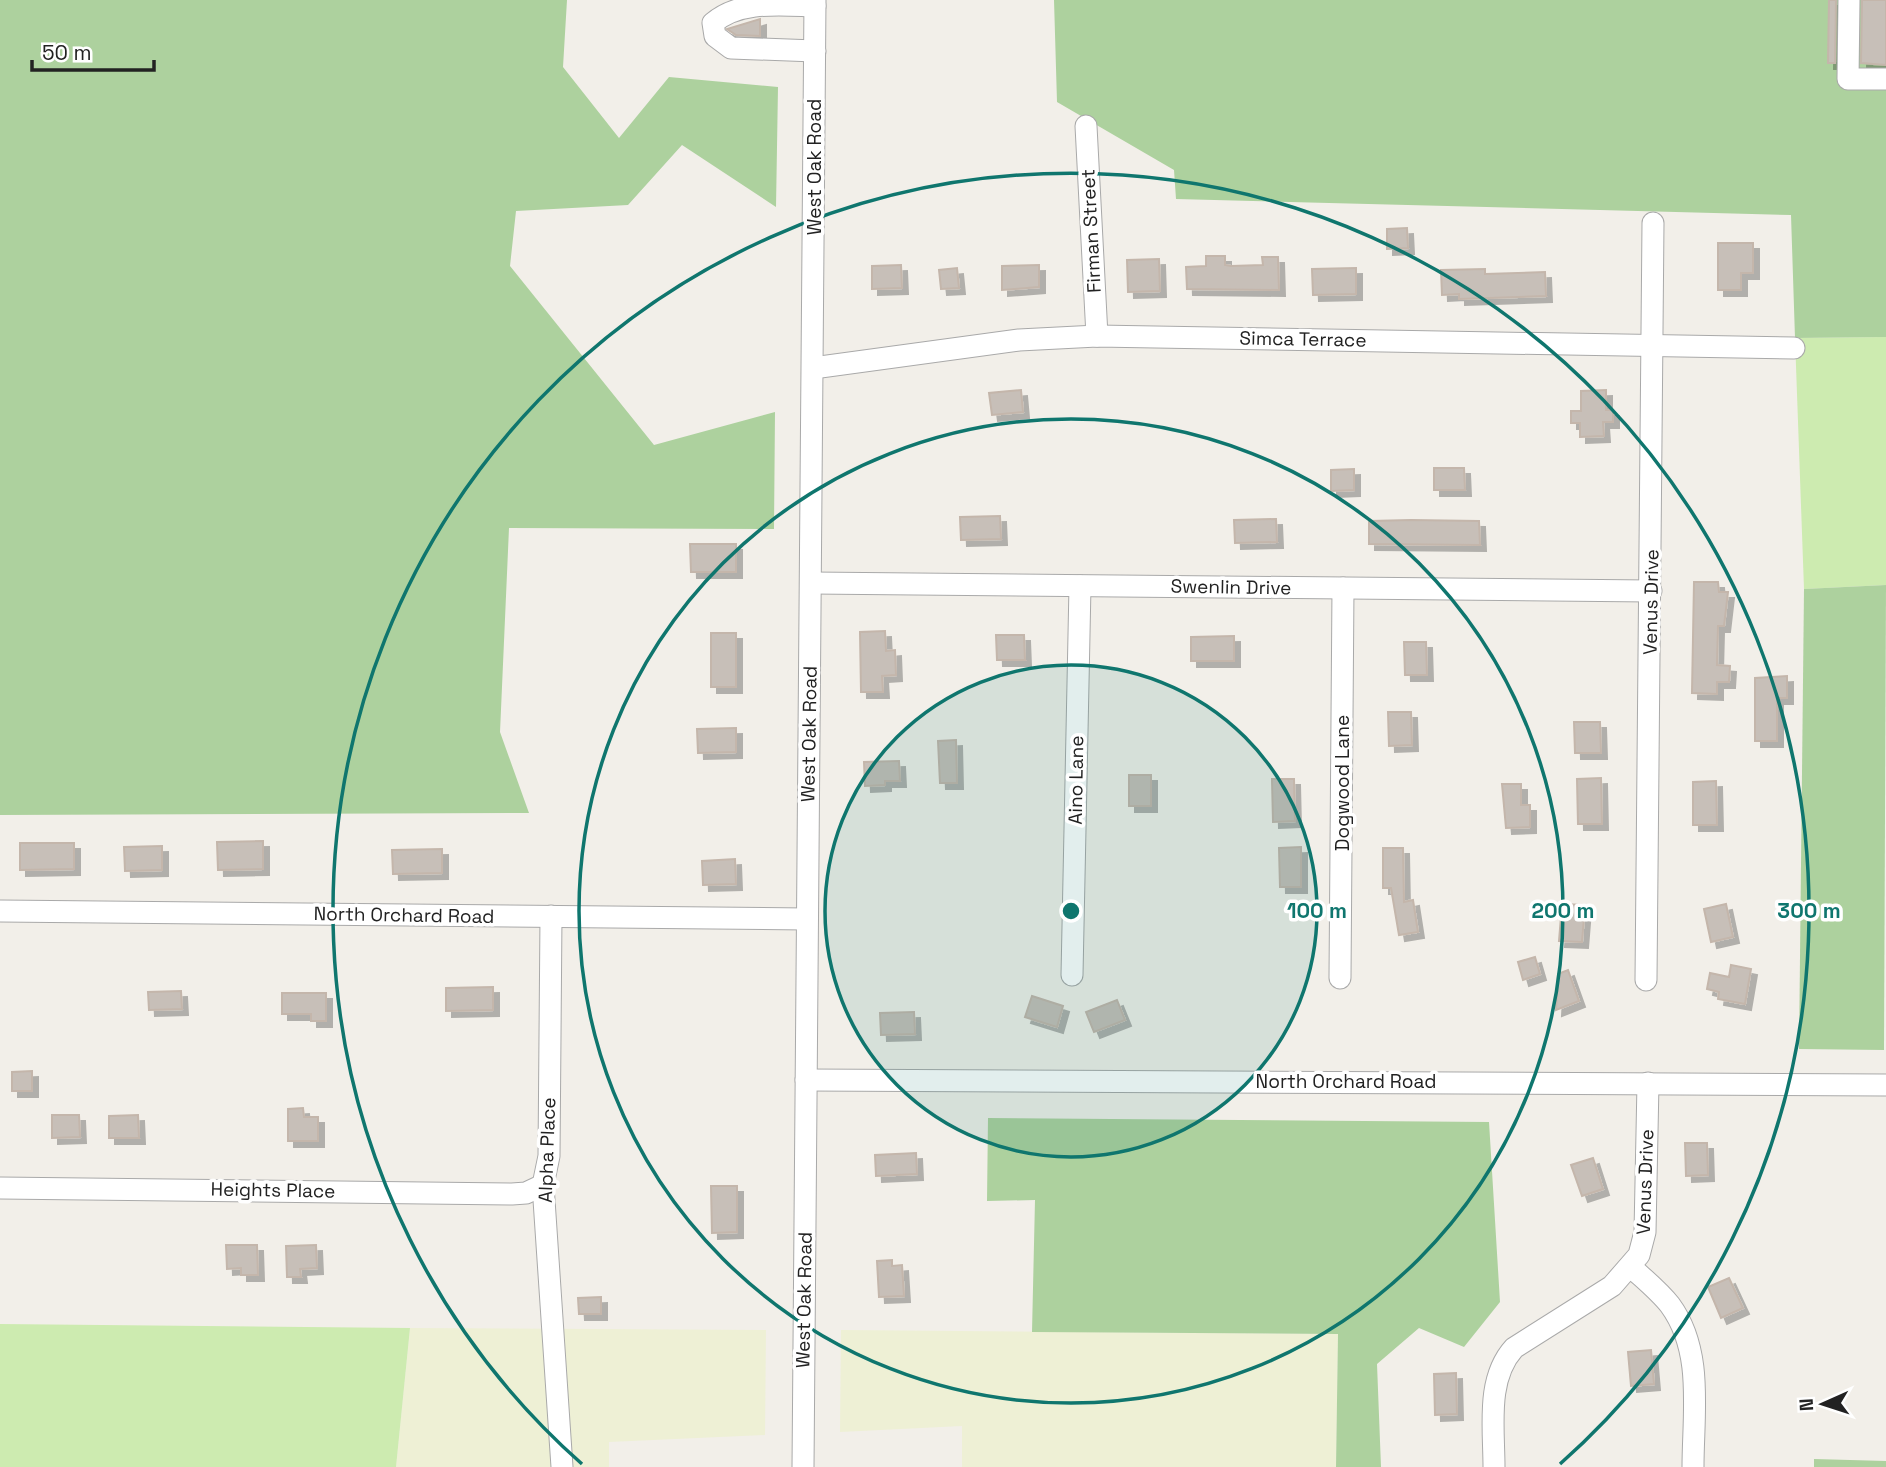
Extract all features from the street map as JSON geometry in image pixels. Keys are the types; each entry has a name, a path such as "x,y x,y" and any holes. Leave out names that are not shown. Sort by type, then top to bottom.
{"street":[{"path":"1849,0 1848,79 1886,79"},
{"path":"815,3 738,5 723,13 713,23 715,36 731,47 815,51"},
{"name":"West Oak Road","path":"803,1467 815,3"},
{"name":"Firman Street","path":"1086,126 1097,336"},
{"name":"Venus Drive","path":"1646,980 1653,223"},
{"name":"Simca Terrace","path":"813,368 1019,340 1097,336 1794,348"},
{"name":"Swenlin Drive","path":"812,583 1651,591"},
{"name":"Aino Lane","path":"1072,975 1080,586"},
{"name":"Dogwood Lane","path":"1340,978 1343,588"},
{"name":"North Orchard Road","path":"0,911 807,919"},
{"name":"Alpha Place","path":"551,916 549,1156 543,1185 562,1467"},
{"name":"North Orchard Road","path":"806,1080 1886,1085"},
{"name":"Venus Drive","path":"1631,1267 1640,1255 1645,1232 1648,1083"},
{"name":"Heights Place","path":"0,1188 512,1194 526,1193 543,1185"},
{"path":"1494,1467 1494,1392 1502,1361 1514,1348 1612,1286 1631,1267 1668,1303 1689,1344 1693,1367 1693,1467"}],"green space":[{"path":"0,0 567,0 563,67 619,138 669,77 778,87 776,207 682,145 628,205 516,211 510,266 654,445 775,412 774,529 509,528 500,732 529,813 0,815"},
{"path":"1054,0 1886,0 1886,337 1795,338 1791,215 1176,199 1174,170 1057,102"},
{"path":"1886,337 1886,585 1804,589 1795,338"},
{"path":"1886,585 1884,1050 1799,1049 1804,589"},
{"path":"988,1118 1489,1122 1500,1302 1464,1347 1419,1328 1377,1364 1381,1467 1336,1467 1338,1334 1032,1332 1035,1200 987,1201"},
{"path":"0,1324 410,1328 396,1467 0,1467"},
{"path":"410,1328 766,1330 765,1435 609,1442 609,1467 396,1467"},
{"path":"841,1330 1338,1334 1336,1467 962,1467 962,1426 840,1432"},
{"path":"1814,1459 1886,1461 1886,1467 1814,1467"}],"building":[{"path":"1829,0 1836,0 1835,63 1828,63"},
{"path":"1862,0 1886,0 1886,65 1861,63"},
{"path":"760,19 760,36 736,35 727,29"},
{"path":"1407,228 1408,248 1387,249 1387,229"},
{"path":"1718,243 1753,243 1753,273 1741,273 1741,290 1718,290"},
{"path":"1206,256 1225,256 1225,265 1231,266 1263,265 1262,257 1278,257 1279,290 1187,289 1186,267 1206,266"},
{"path":"1159,259 1160,291 1128,292 1127,260"},
{"path":"901,265 902,288 872,289 872,266"},
{"path":"1039,265 1039,287 1002,290 1002,266"},
{"path":"957,268 959,288 941,289 939,270"},
{"path":"1356,268 1356,294 1313,295 1312,269"},
{"path":"1485,269 1485,274 1545,272 1546,296 1459,299 1459,294 1442,295 1441,270"},
{"path":"1021,390 1023,412 992,415 989,393"},
{"path":"1606,390 1606,410 1613,410 1613,422 1603,422 1604,436 1580,437 1580,423 1571,423 1571,411 1581,411 1581,391"},
{"path":"1434,468 1464,468 1465,490 1434,490"},
{"path":"1354,469 1354,490 1331,491 1331,470"},
{"path":"1000,516 1001,539 961,540 960,517"},
{"path":"1276,519 1277,542 1235,543 1234,520"},
{"path":"1369,521 1479,521 1480,545 1369,544"},
{"path":"690,544 736,544 736,572 691,572"},
{"path":"1694,582 1718,582 1719,592 1728,592 1724,626 1718,626 1717,665 1730,666 1729,682 1717,682 1717,694 1692,693"},
{"path":"885,631 886,651 895,650 896,675 882,676 883,692 861,692 860,632"},
{"path":"711,633 736,633 736,687 711,687"},
{"path":"996,635 1024,635 1025,660 997,660"},
{"path":"1234,636 1234,661 1191,661 1191,637"},
{"path":"1404,642 1426,642 1427,675 1405,675"},
{"path":"1787,676 1787,698 1777,698 1777,741 1755,741 1755,678"},
{"path":"1388,712 1411,712 1412,745 1389,746"},
{"path":"1574,722 1600,722 1601,753 1575,753"},
{"path":"736,728 736,752 698,753 697,729"},
{"path":"956,740 957,783 940,783 938,741"},
{"path":"899,761 900,781 885,781 885,785 865,786 864,762"},
{"path":"1129,775 1151,775 1151,806 1129,806"},
{"path":"1601,778 1602,824 1578,824 1577,779"},
{"path":"1272,779 1294,779 1295,821 1273,822"},
{"path":"1716,781 1717,825 1693,825 1693,782"},
{"path":"1502,784 1521,784 1521,805 1530,805 1530,827 1506,828"},
{"path":"263,841 263,869 218,870 217,842"},
{"path":"20,843 74,843 74,869 20,870"},
{"path":"162,846 162,870 125,871 124,847"},
{"path":"1301,847 1301,887 1280,887 1279,848"},
{"path":"1383,848 1403,848 1404,902 1413,900 1418,932 1399,935 1391,888 1383,888"},
{"path":"442,849 442,873 393,874 392,850"},
{"path":"735,859 736,884 703,885 702,861"},
{"path":"1562,904 1585,905 1582,942 1559,941"},
{"path":"1726,904 1733,937 1711,942 1704,909"},
{"path":"1535,957 1540,974 1523,980 1518,962"},
{"path":"1731,965 1751,969 1745,1004 1718,999 1719,992 1707,989 1710,973 1729,977"},
{"path":"1568,970 1579,1001 1556,1010 1558,974"},
{"path":"493,987 493,1010 446,1011 446,988"},
{"path":"181,991 182,1009 149,1010 148,992"},
{"path":"282,993 326,993 326,1021 311,1021 311,1014 282,1014"},
{"path":"1032,996 1063,1006 1057,1027 1025,1017"},
{"path":"1117,1000 1125,1020 1094,1032 1086,1012"},
{"path":"914,1012 915,1034 881,1035 880,1013"},
{"path":"32,1071 32,1091 12,1091 12,1072"},
{"path":"303,1108 304,1117 318,1117 318,1141 288,1141 288,1109"},
{"path":"52,1115 79,1115 80,1137 52,1138"},
{"path":"138,1115 139,1138 109,1138 109,1116"},
{"path":"1685,1143 1707,1143 1708,1175 1686,1176"},
{"path":"916,1153 917,1174 876,1176 875,1155"},
{"path":"1593,1158 1603,1189 1582,1196 1571,1165"},
{"path":"711,1186 737,1186 737,1232 712,1233"},
{"path":"226,1245 257,1245 258,1275 241,1275 241,1268 227,1269"},
{"path":"316,1245 317,1268 300,1269 301,1277 287,1277 286,1246"},
{"path":"892,1260 892,1266 902,1265 904,1296 879,1297 877,1261"},
{"path":"1729,1278 1743,1308 1721,1318 1708,1287"},
{"path":"601,1297 601,1314 579,1314 578,1298"},
{"path":"1651,1350 1654,1384 1631,1386 1628,1352"},
{"path":"1456,1373 1457,1414 1435,1415 1434,1374"}]}
